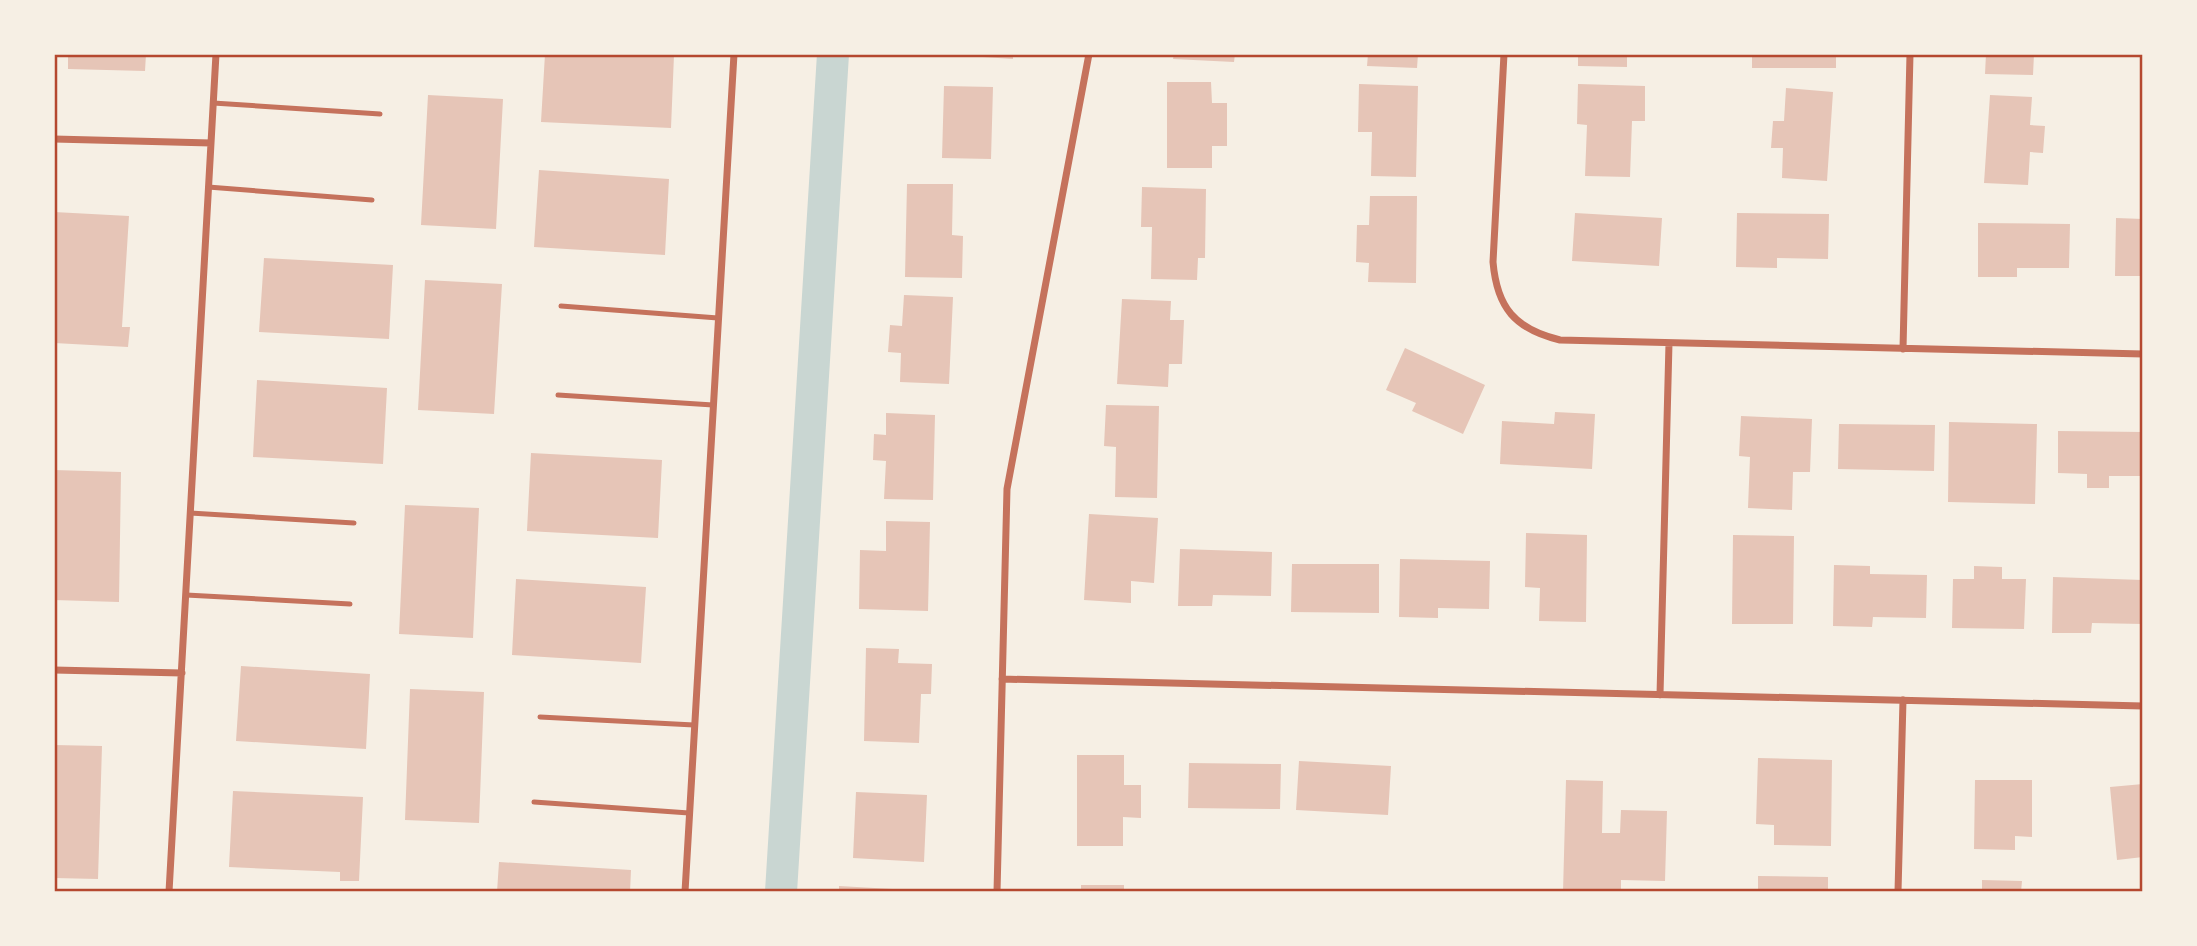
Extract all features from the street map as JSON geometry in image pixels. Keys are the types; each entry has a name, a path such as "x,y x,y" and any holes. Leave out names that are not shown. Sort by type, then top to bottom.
{"street":[{"path":"169,892 216,54"},
{"path":"685,892 734,54"},
{"path":"997,892 1007,489 1089,54"},
{"path":"1504,54 1493,261 1495,284 1503,305 1518,322 1538,334 1560,340 2143,354"},
{"path":"1903,349 1910,54"},
{"path":"54,139 211,143"},
{"path":"1660,695 1669,343"},
{"path":"54,670 181,673"},
{"path":"1002,679 2143,706"},
{"path":"1898,892 1903,700"}],"lane":[{"path":"213,103 380,114"},
{"path":"208,187 372,200"},
{"path":"561,306 718,318"},
{"path":"558,395 713,405"},
{"path":"190,513 354,523"},
{"path":"186,595 350,604"},
{"path":"540,717 694,725"},
{"path":"534,802 689,813"}],"building":[{"path":"68,54 146,54 145,71 68,69"},
{"path":"545,54 674,55 671,128 541,122"},
{"path":"1013,54 1013,59 968,56"},
{"path":"1174,54 1235,54 1234,62 1173,59"},
{"path":"1368,54 1418,54 1417,68 1367,66"},
{"path":"1578,54 1627,54 1627,67 1578,66"},
{"path":"1752,54 1836,54 1836,68 1752,68"},
{"path":"1986,54 2034,54 2033,75 1985,74"},
{"path":"1167,82 1211,82 1212,103 1227,103 1227,146 1212,146 1212,168 1167,168"},
{"path":"1359,84 1418,86 1416,177 1371,176 1372,132 1358,132"},
{"path":"1578,84 1645,86 1645,121 1632,121 1630,177 1585,176 1587,125 1577,124"},
{"path":"944,86 993,87 991,159 942,158"},
{"path":"1786,88 1833,92 1827,181 1782,178 1783,148 1771,148 1773,121 1784,121"},
{"path":"428,95 503,99 496,229 421,225"},
{"path":"1990,95 2032,97 2030,125 2045,126 2043,153 2030,152 2028,185 1984,183"},
{"path":"539,170 669,179 665,255 534,247"},
{"path":"907,184 953,184 952,235 963,236 962,278 905,277"},
{"path":"1142,187 1206,189 1205,258 1198,258 1197,280 1151,279 1152,227 1141,227"},
{"path":"1370,196 1417,196 1416,283 1368,282 1369,263 1356,262 1357,225 1369,225"},
{"path":"54,212 129,216 122,327 130,327 128,347 54,343"},
{"path":"1575,213 1662,218 1659,266 1572,261"},
{"path":"1737,213 1829,214 1828,259 1777,258 1777,268 1736,267"},
{"path":"2116,218 2143,219 2143,276 2115,276"},
{"path":"1978,223 2070,224 2069,268 2017,268 2017,277 1978,277"},
{"path":"264,258 393,265 389,339 259,332"},
{"path":"425,280 502,284 494,414 418,410"},
{"path":"904,295 953,297 949,384 900,382 901,353 888,352 890,325 902,326"},
{"path":"1122,299 1171,301 1170,320 1184,320 1182,364 1169,364 1168,387 1117,384"},
{"path":"1405,348 1485,385 1463,434 1412,411 1416,403 1386,390"},
{"path":"257,380 387,388 383,464 253,457"},
{"path":"1106,405 1159,406 1157,498 1115,497 1116,447 1104,446"},
{"path":"1555,412 1595,414 1592,469 1500,464 1502,421 1554,424"},
{"path":"886,413 935,415 933,500 884,499 886,461 873,460 874,434 886,435"},
{"path":"1741,416 1812,419 1810,472 1793,472 1792,510 1748,508 1750,457 1739,456"},
{"path":"1949,422 2037,424 2035,504 1948,502"},
{"path":"1839,424 1935,425 1934,471 1838,469"},
{"path":"2058,431 2143,432 2143,476 2109,476 2109,488 2087,488 2087,474 2058,473"},
{"path":"531,453 662,460 658,538 527,531"},
{"path":"54,470 121,472 119,602 54,600"},
{"path":"405,505 479,508 473,638 399,634"},
{"path":"1089,514 1158,518 1154,583 1131,581 1131,603 1084,600"},
{"path":"886,521 930,522 928,611 859,609 860,550 886,551"},
{"path":"1526,533 1587,535 1586,622 1539,621 1540,588 1525,587"},
{"path":"1733,535 1794,536 1793,624 1732,624"},
{"path":"1180,549 1272,552 1271,596 1213,595 1212,606 1178,606"},
{"path":"1400,559 1490,561 1489,609 1438,608 1438,618 1399,617"},
{"path":"1292,564 1379,564 1379,613 1291,612"},
{"path":"1834,565 1870,566 1870,574 1927,575 1926,618 1873,617 1872,627 1833,626"},
{"path":"1974,566 2002,567 2002,579 2026,579 2024,629 1952,628 1953,579 1974,579"},
{"path":"2053,577 2143,580 2143,624 2092,623 2091,633 2052,633"},
{"path":"516,579 646,587 641,663 512,655"},
{"path":"866,648 899,649 898,663 932,664 931,694 921,694 919,743 864,741"},
{"path":"241,666 370,674 366,749 236,741"},
{"path":"410,689 484,692 479,823 405,820"},
{"path":"54,745 102,746 98,879 54,878"},
{"path":"1077,755 1124,755 1124,785 1141,785 1141,818 1123,817 1123,846 1077,846"},
{"path":"1758,758 1832,760 1831,846 1774,845 1774,825 1756,824"},
{"path":"1299,761 1391,766 1388,815 1296,810"},
{"path":"1189,763 1281,764 1280,809 1188,808"},
{"path":"1566,780 1603,781 1602,833 1620,833 1621,810 1667,811 1665,881 1621,880 1621,892 1563,892"},
{"path":"1975,780 2032,780 2032,837 2015,836 2015,850 1974,849"},
{"path":"2143,784 2143,857 2117,860 2110,787"},
{"path":"233,791 363,797 359,881 340,881 340,872 229,867"},
{"path":"856,792 927,795 924,862 853,858"},
{"path":"499,862 631,870 630,892 497,892"},
{"path":"1758,876 1828,877 1828,892 1758,892"},
{"path":"1982,880 2022,881 2021,892 1982,892"},
{"path":"1081,885 1124,885 1124,892 1081,892"},
{"path":"839,886 910,890 910,892 839,892"}],"waterway":[{"path":"781,892 833,54"}]}
